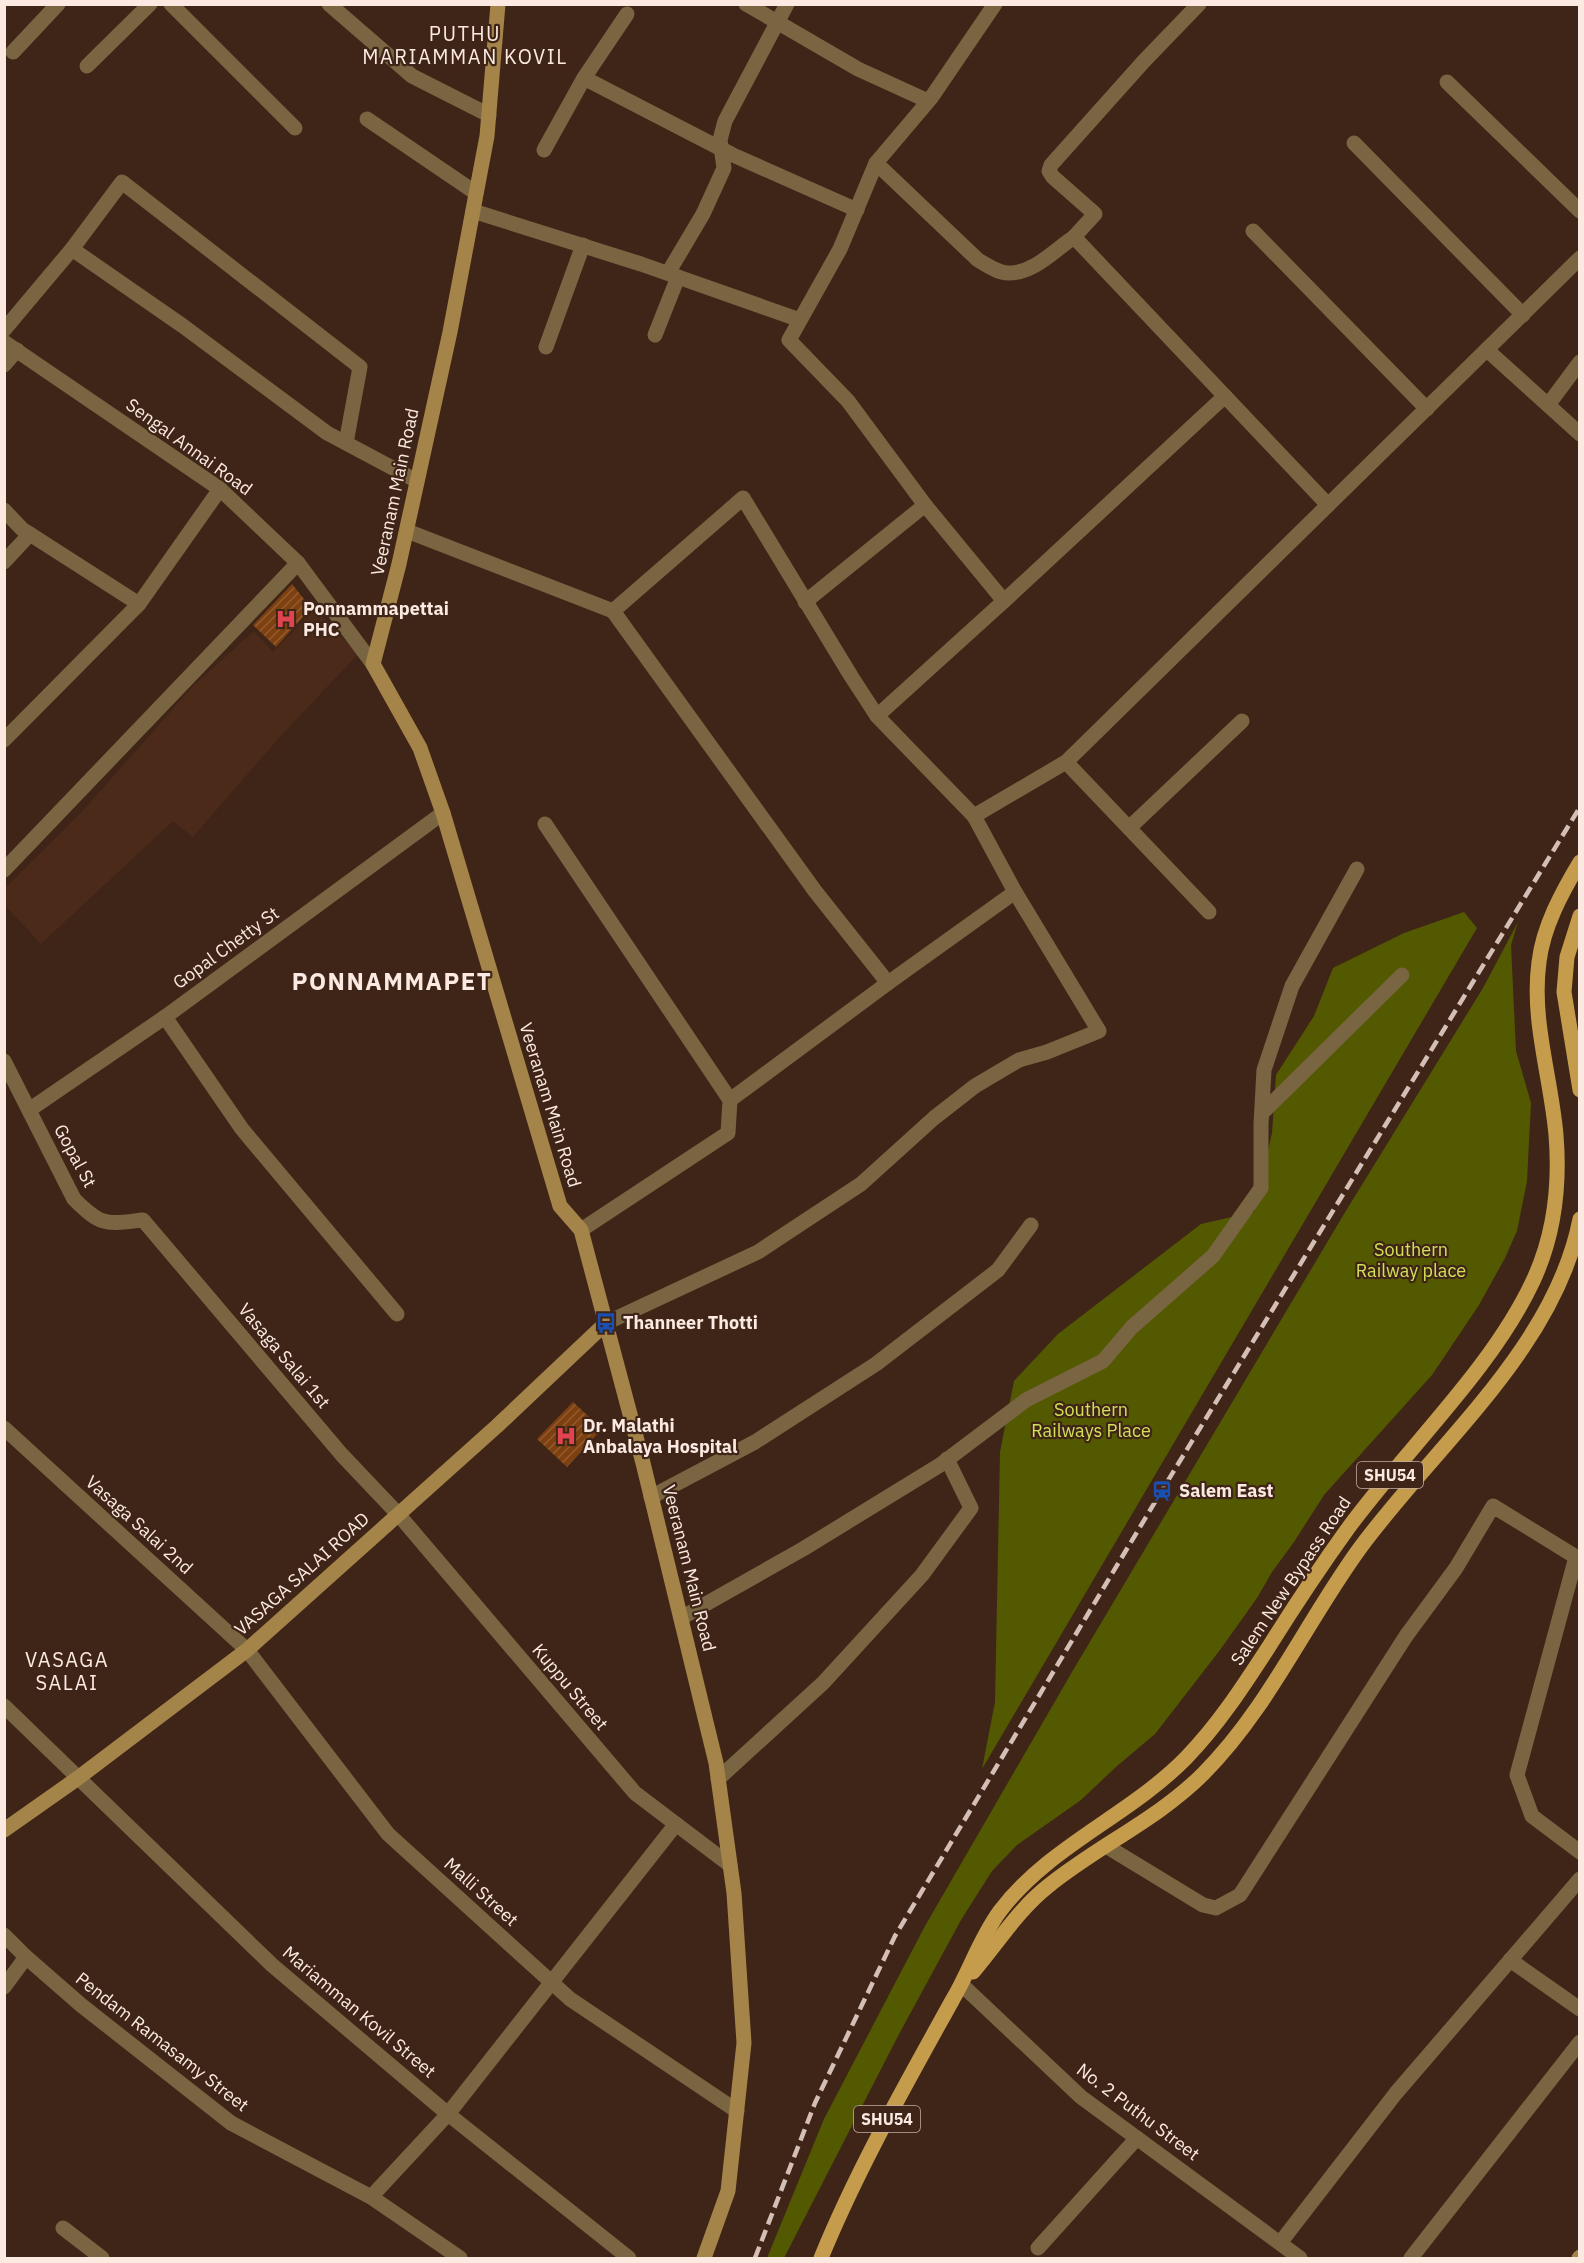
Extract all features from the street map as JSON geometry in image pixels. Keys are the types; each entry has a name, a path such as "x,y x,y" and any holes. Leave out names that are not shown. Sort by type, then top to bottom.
{"main road":[{"name":"Veeranam Main Road","path":"497,5 487,136 473,211 450,332 406,531 373,664 420,748 443,813 560,1206 581,1230 651,1497 718,1779 730,1865 744,2043 728,2191 704,2259"},
{"name":"Salem New Bypass Road","path":"821,2259 877,2137 962,1985 986,1933 1000,1910 1022,1886 1057,1856 1136,1802 1163,1780 1210,1731 1233,1701 1328,1556 1389,1476 1488,1354 1533,1281 1546,1246 1558,1180 1556,1133 1538,1019 1536,989 1539,957 1548,926 1580,862"},
{"path":"1580,916 1568,957 1564,992 1580,1090"},
{"name":"Salem New Bypass Road","path":"962,1985 1045,1888 1178,1798 1204,1773 1239,1733 1360,1548 1514,1360 1563,1276 1580,1220"},
{"name":"VASAGA SALAI ROAD","path":"4,1830 78,1778 247,1650 606,1323"}],"street":[{"path":"13,52 58,4"},
{"path":"87,66 150,4"},
{"path":"171,4 295,128"},
{"path":"329,4 412,76 489,115"},
{"path":"746,4 858,69 928,100"},
{"path":"655,335 673,275 724,168 720,140 725,121 787,4"},
{"path":"995,4 928,100 876,163 840,249 789,340 848,401 925,505 1004,601"},
{"path":"876,163 978,260 1006,274 1020,272 1034,266 1074,237 1095,214 1053,177 1049,171 1051,165 1144,61 1199,4"},
{"path":"544,150 584,78 627,14"},
{"path":"584,78 722,149 856,210"},
{"path":"1447,82 1580,211"},
{"path":"367,119 476,193"},
{"path":"1354,143 1523,315"},
{"path":"4,330 72,249 122,182 360,367 346,443"},
{"path":"473,211 673,275 800,320"},
{"path":"1253,231 1427,409"},
{"path":"1074,237 1328,505"},
{"path":"546,347 583,245"},
{"path":"72,249 183,326 327,433 417,481"},
{"path":"974,816 1066,762 1580,258"},
{"path":"4,364 11,346"},
{"name":"Sengal Annai Road","path":"11,346 220,489 298,563 373,664"},
{"path":"1487,350 1580,434"},
{"path":"1548,405 1580,362"},
{"path":"877,716 1225,396"},
{"path":"4,741 139,604 220,489"},
{"path":"606,1323 758,1252 861,1184 934,1118 975,1086 1020,1059 1047,1052 1099,1031 1015,892 974,816 877,716 743,498 613,611"},
{"path":"805,602 925,505"},
{"path":"4,510 22,529 139,604"},
{"path":"406,531 613,611 815,891 888,983"},
{"path":"4,562 30,534"},
{"path":"4,870 298,563"},
{"path":"1129,828 1242,721"},
{"path":"1066,762 1209,912"},
{"name":"Gopal Chetty St","path":"29,1110 165,1017 443,813"},
{"path":"545,824 730,1100 728,1133 581,1230"},
{"path":"681,1618 803,1549 947,1459 1026,1400 1103,1361 1132,1328 1213,1256 1261,1188 1264,1070 1292,986 1357,869"},
{"path":"730,1100 1015,892"},
{"path":"1262,1113 1402,975"},
{"path":"165,1017 242,1129 397,1314"},
{"name":"Gopal St","path":"4,1062 74,1199 90,1215 109,1224 143,1220"},
{"name":"Vasaga Salai 1st","path":"143,1220 342,1455 398,1514"},
{"path":"651,1497 755,1442 876,1364 998,1270 1031,1225"},
{"name":"Vasaga Salai 2nd","path":"4,1428 247,1650"},
{"path":"718,1779 823,1683 922,1575 971,1508 947,1459"},
{"path":"1106,1846 1203,1905 1216,1908 1240,1895 1406,1636 1456,1568 1493,1506 1576,1557 1517,1775 1532,1816 1580,1852"},
{"name":"Kuppu Street","path":"398,1514 635,1793 730,1865"},
{"name":"Malli Street","path":"247,1650 388,1834 570,2000 737,2111"},
{"name":"Mariamman Kovil Street","path":"4,1706 272,1965 448,2114 629,2259"},
{"path":"371,2197 448,2114 676,1824"},
{"path":"1281,2250 1396,2093 1580,1879"},
{"name":"Pendam Ramasamy Street","path":"4,1935 81,2005 231,2123 371,2197 460,2259"},
{"path":"4,1987 26,1957"},
{"path":"1510,1960 1580,2009"},
{"name":"No. 2 Puthu Street","path":"962,1985 1081,2097 1281,2250 1300,2259"},
{"path":"1411,2259 1580,2042"},
{"path":"1038,2248 1137,2138"},
{"path":"63,2228 102,2259"}],"shaded area":[{"path":"315,609 358,654 278,739 193,837 173,821 41,944 5,905 5,888 81,813 194,685 254,631 273,652"}],"green space":[{"name":"Southern Railways Place","path":"1464,912 1477,928 982,1769 995,1702 1000,1452 1014,1381 1058,1334 1201,1224 1254,1212 1272,1133 1276,1075 1314,1016 1333,968 1404,933"},
{"name":"Southern Railway place","path":"1518,922 1511,945 1516,1051 1531,1103 1527,1181 1517,1231 1479,1305 1432,1375 1324,1495 1257,1598 1155,1734 1081,1800 1017,1845 992,1871 961,1920 898,2036 784,2258 767,2258 824,2119 925,1926 1072,1672 1344,1214 1483,988"}],"building":[{"path":"292,584 311,608 276,647 253,625"},
{"path":"573,1402 602,1429 567,1467 537,1439"}],"railway":[{"path":"755,2258 815,2103 895,1936 1164,1487 1580,807"}],"place":[{"name":"Ponnammapettai PHC","path":"286,619"},
{"name":"Thanneer Thotti","path":"606,1323"},
{"name":"Dr. Malathi Anbalaya Hospital","path":"566,1436"},
{"name":"Salem East","path":"1162,1491"}],"district":[{"name":"PUTHU MARIAMMAN KOVIL","path":"465,46"},
{"name":"PONNAMMAPET","path":"392,982"},
{"name":"VASAGA SALAI","path":"67,1672"}]}
